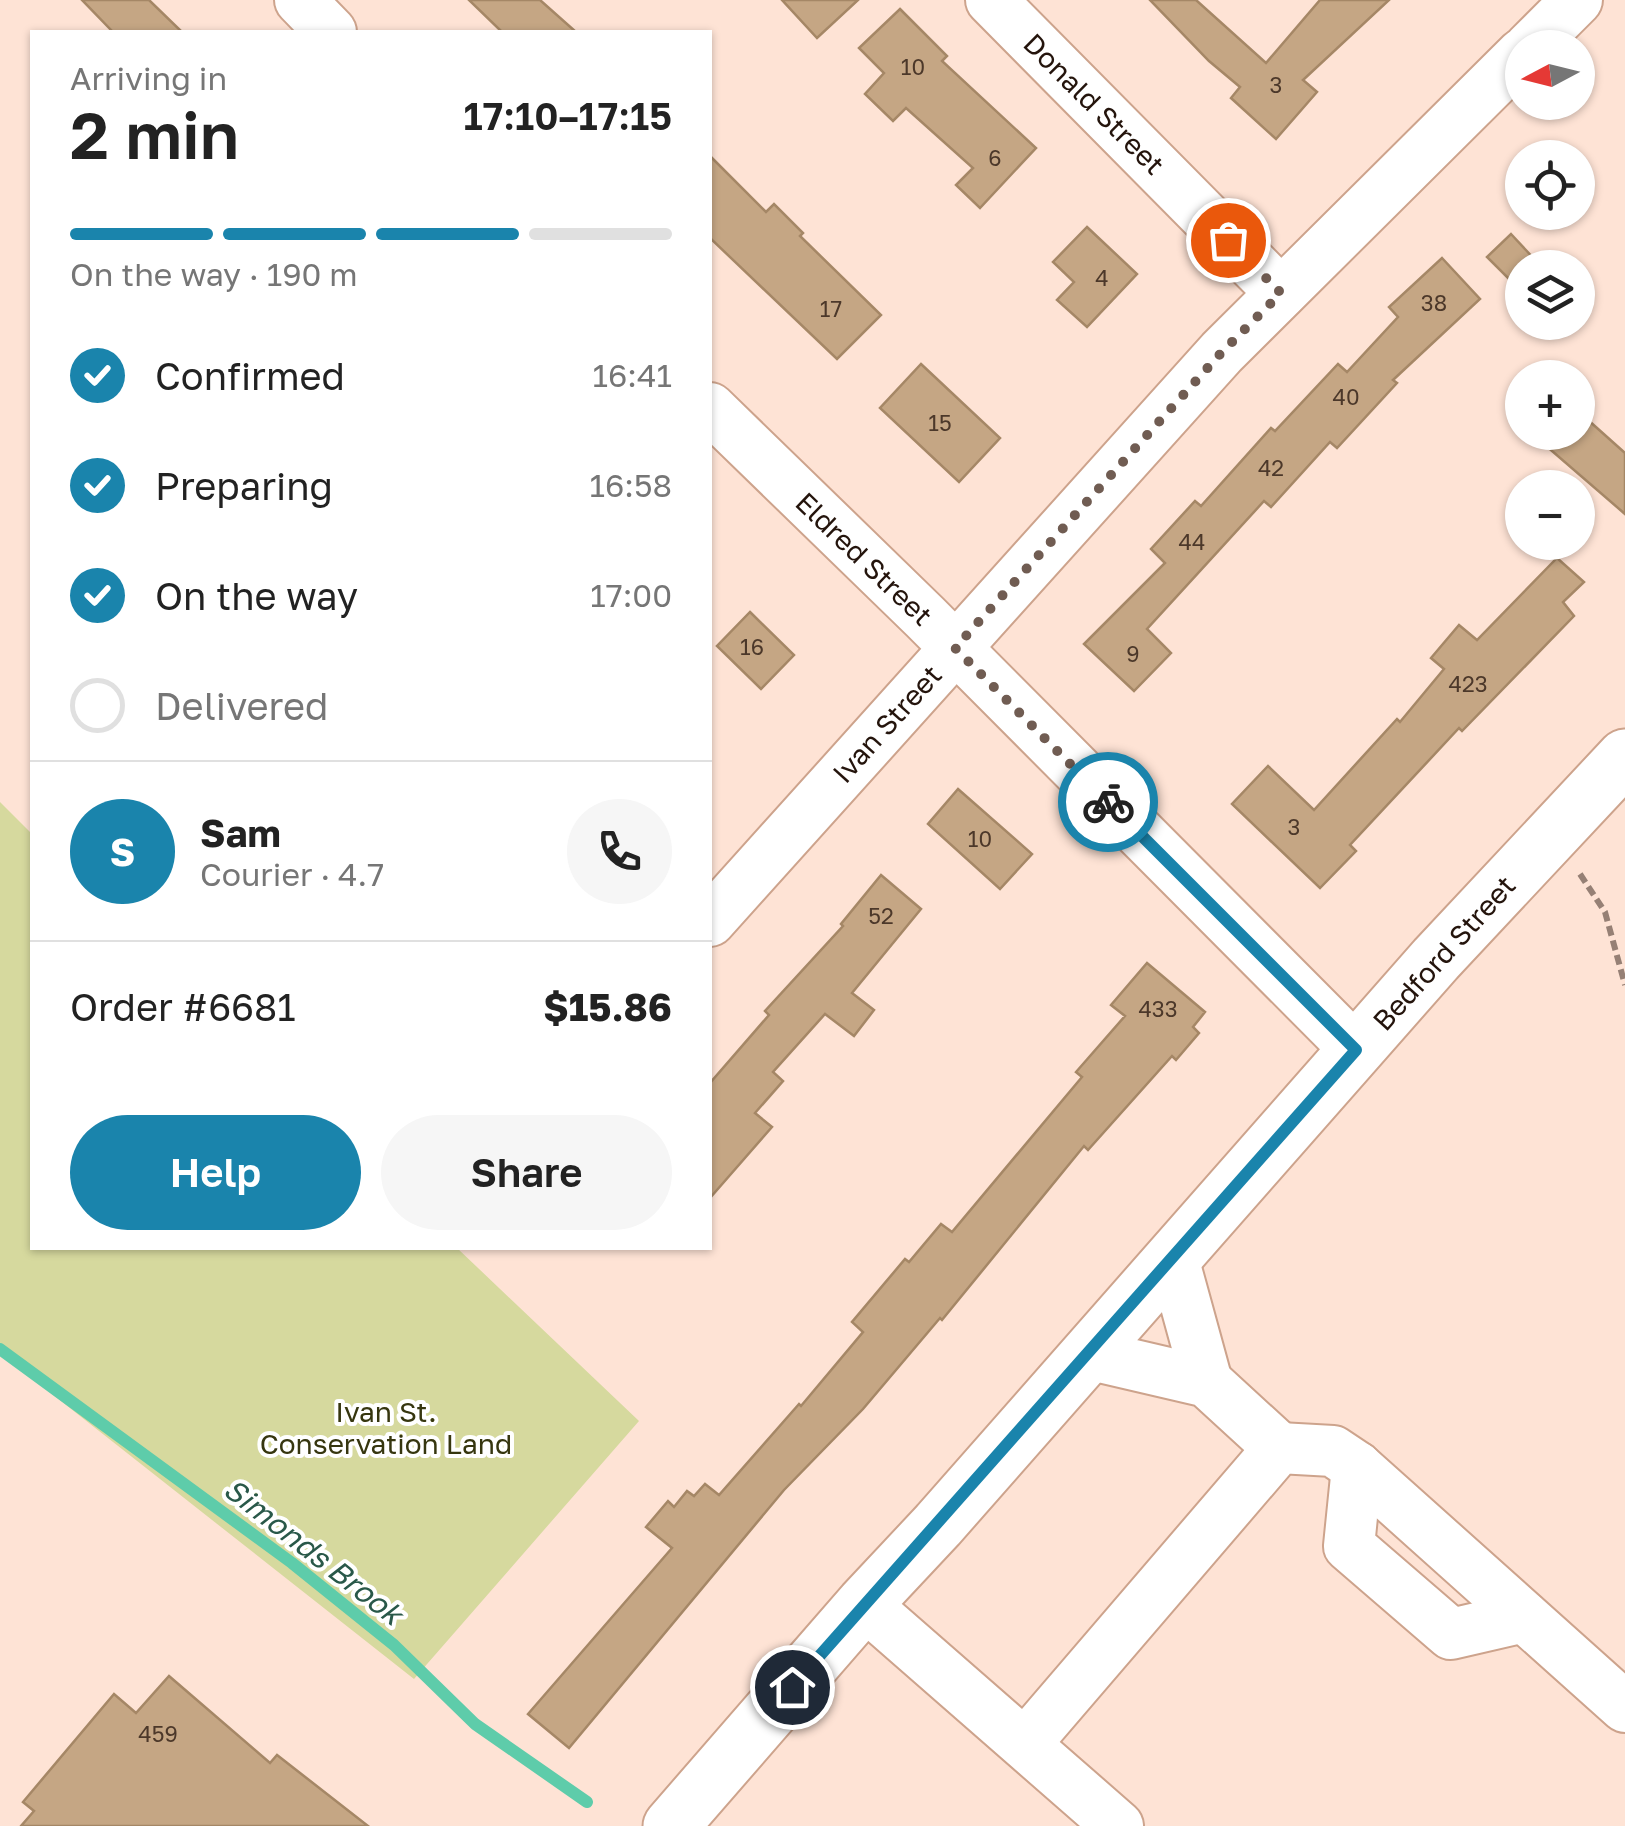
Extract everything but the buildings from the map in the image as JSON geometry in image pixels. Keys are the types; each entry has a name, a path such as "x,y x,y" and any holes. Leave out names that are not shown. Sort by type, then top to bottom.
{"main road":[{"name":"Bedford Street","path":"671,1826 1436,959 1625,757"}],"street":[{"path":"300,0 329,30"},
{"name":"Donald Street","path":"990,0 1281,293"},
{"path":"1547,30 1577,0"},
{"name":"Ivan Street","path":"712,919 1222,352 1505,71"},
{"name":"Eldred Street","path":"712,410 1356,1050"},
{"path":"1173,1258 1207,1382"},
{"path":"1087,1354 1207,1382 1279,1448 1333,1451 1357,1467 1625,1706"},
{"path":"1025,1744 1279,1448"},
{"path":"864,1604 1118,1826"}],"path":[{"path":"1549,839 1590,886 1605,912 1625,986"}],"green space":[{"name":"Ivan St. Conservation Land","path":"0,802 30,832 30,1250 459,1250 639,1421 414,1679 0,1353"}],"waterway":[{"name":"Simonds Brook","path":"0,1349 292,1563 394,1645 475,1724 587,1802"}],"way so far":[{"path":"1108,802 955,648 1222,352 1281,293 1228,240"}],"route":[{"path":"792,1687 1356,1050 1108,802"}]}
